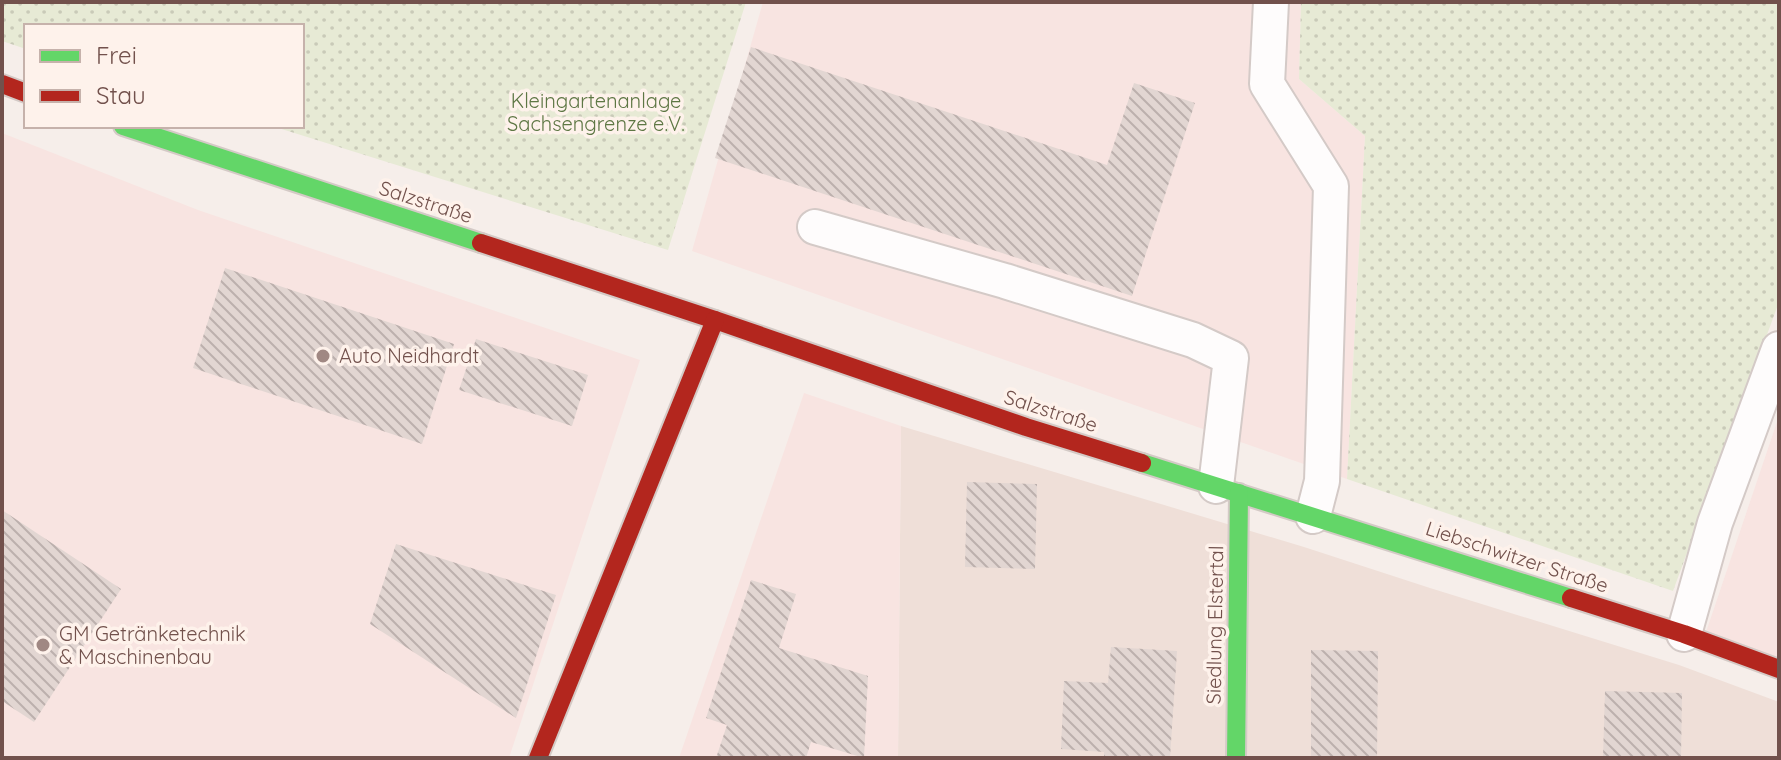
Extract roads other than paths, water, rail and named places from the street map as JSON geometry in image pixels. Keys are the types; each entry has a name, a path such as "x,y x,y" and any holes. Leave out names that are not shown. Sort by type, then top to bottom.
{"main road":[{"path":"2,84 24,92"},
{"name":"Salzstraße","path":"129,128 715,320 1026,427 1227,489"},
{"path":"538,758 715,320"},
{"name":"Liebschwitzer Straße","path":"1227,489 1684,634 1779,669"},
{"name":"Siedlung Elstertal","path":"1227,489 1236,758"}],"lane":[{"path":"1271,2 1267,84 1331,186 1322,481 1313,516"},
{"path":"815,227 1005,281 1193,340 1231,358 1227,489"},
{"path":"1684,634 1715,523 1779,349"}],"place":[{"name":"Auto Neidhardt","path":"323,356"},
{"name":"GM Getränketechnik & Maschinenbau","path":"43,645"}],"park label":[{"name":"Kleingartenanlage Sachsengrenze e.V.","path":"596,112"}]}
